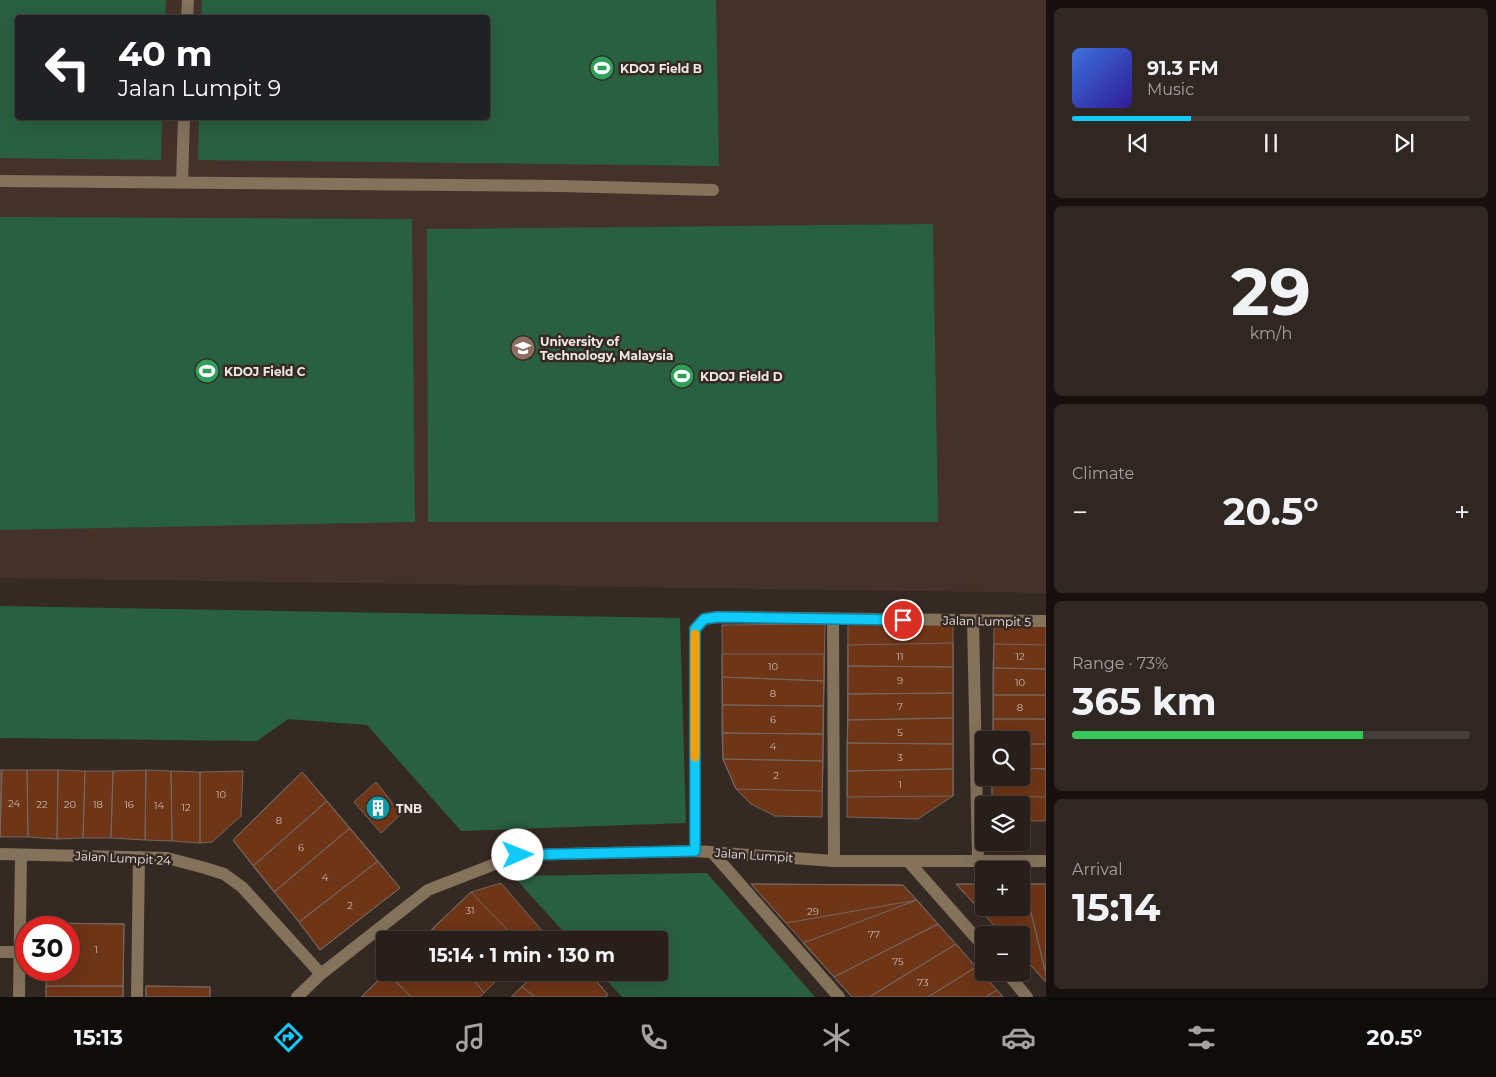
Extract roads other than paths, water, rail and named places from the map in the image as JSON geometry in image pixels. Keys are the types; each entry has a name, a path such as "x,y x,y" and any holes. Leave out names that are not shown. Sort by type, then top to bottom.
{"street":[{"path":"187,15 188,0"},
{"path":"182,183 184,120"},
{"path":"0,181 561,186 712,190"},
{"name":"Jalan Lumpit 5","path":"695,851 695,629 704,619 718,617 1046,622"},
{"path":"833,619 834,861"},
{"path":"973,620 978,861"},
{"name":"Jalan Lumpit","path":"297,997 322,974 428,890 518,855 695,851 834,861 978,861"},
{"path":"712,852 839,997"},
{"name":"Jalan Lumpit 24","path":"0,854 167,858 224,874 242,887 322,974"},
{"path":"20,916 21,855"},
{"path":"137,997 139,857"},
{"path":"908,860 975,937"},
{"name":"Jalan Lumpit","path":"1030,861 1046,861"},
{"path":"0,952 15,952"},
{"path":"19,981 19,997"},
{"path":"1014,981 1027,997"}],"place":[{"name":"KDOJ Field B","path":"602,68"},
{"name":"University of Technology, Malaysia","path":"523,348"},
{"name":"KDOJ Field C","path":"207,371"},
{"name":"KDOJ Field D","path":"682,376"},
{"name":"TNB","path":"378,808"}]}
